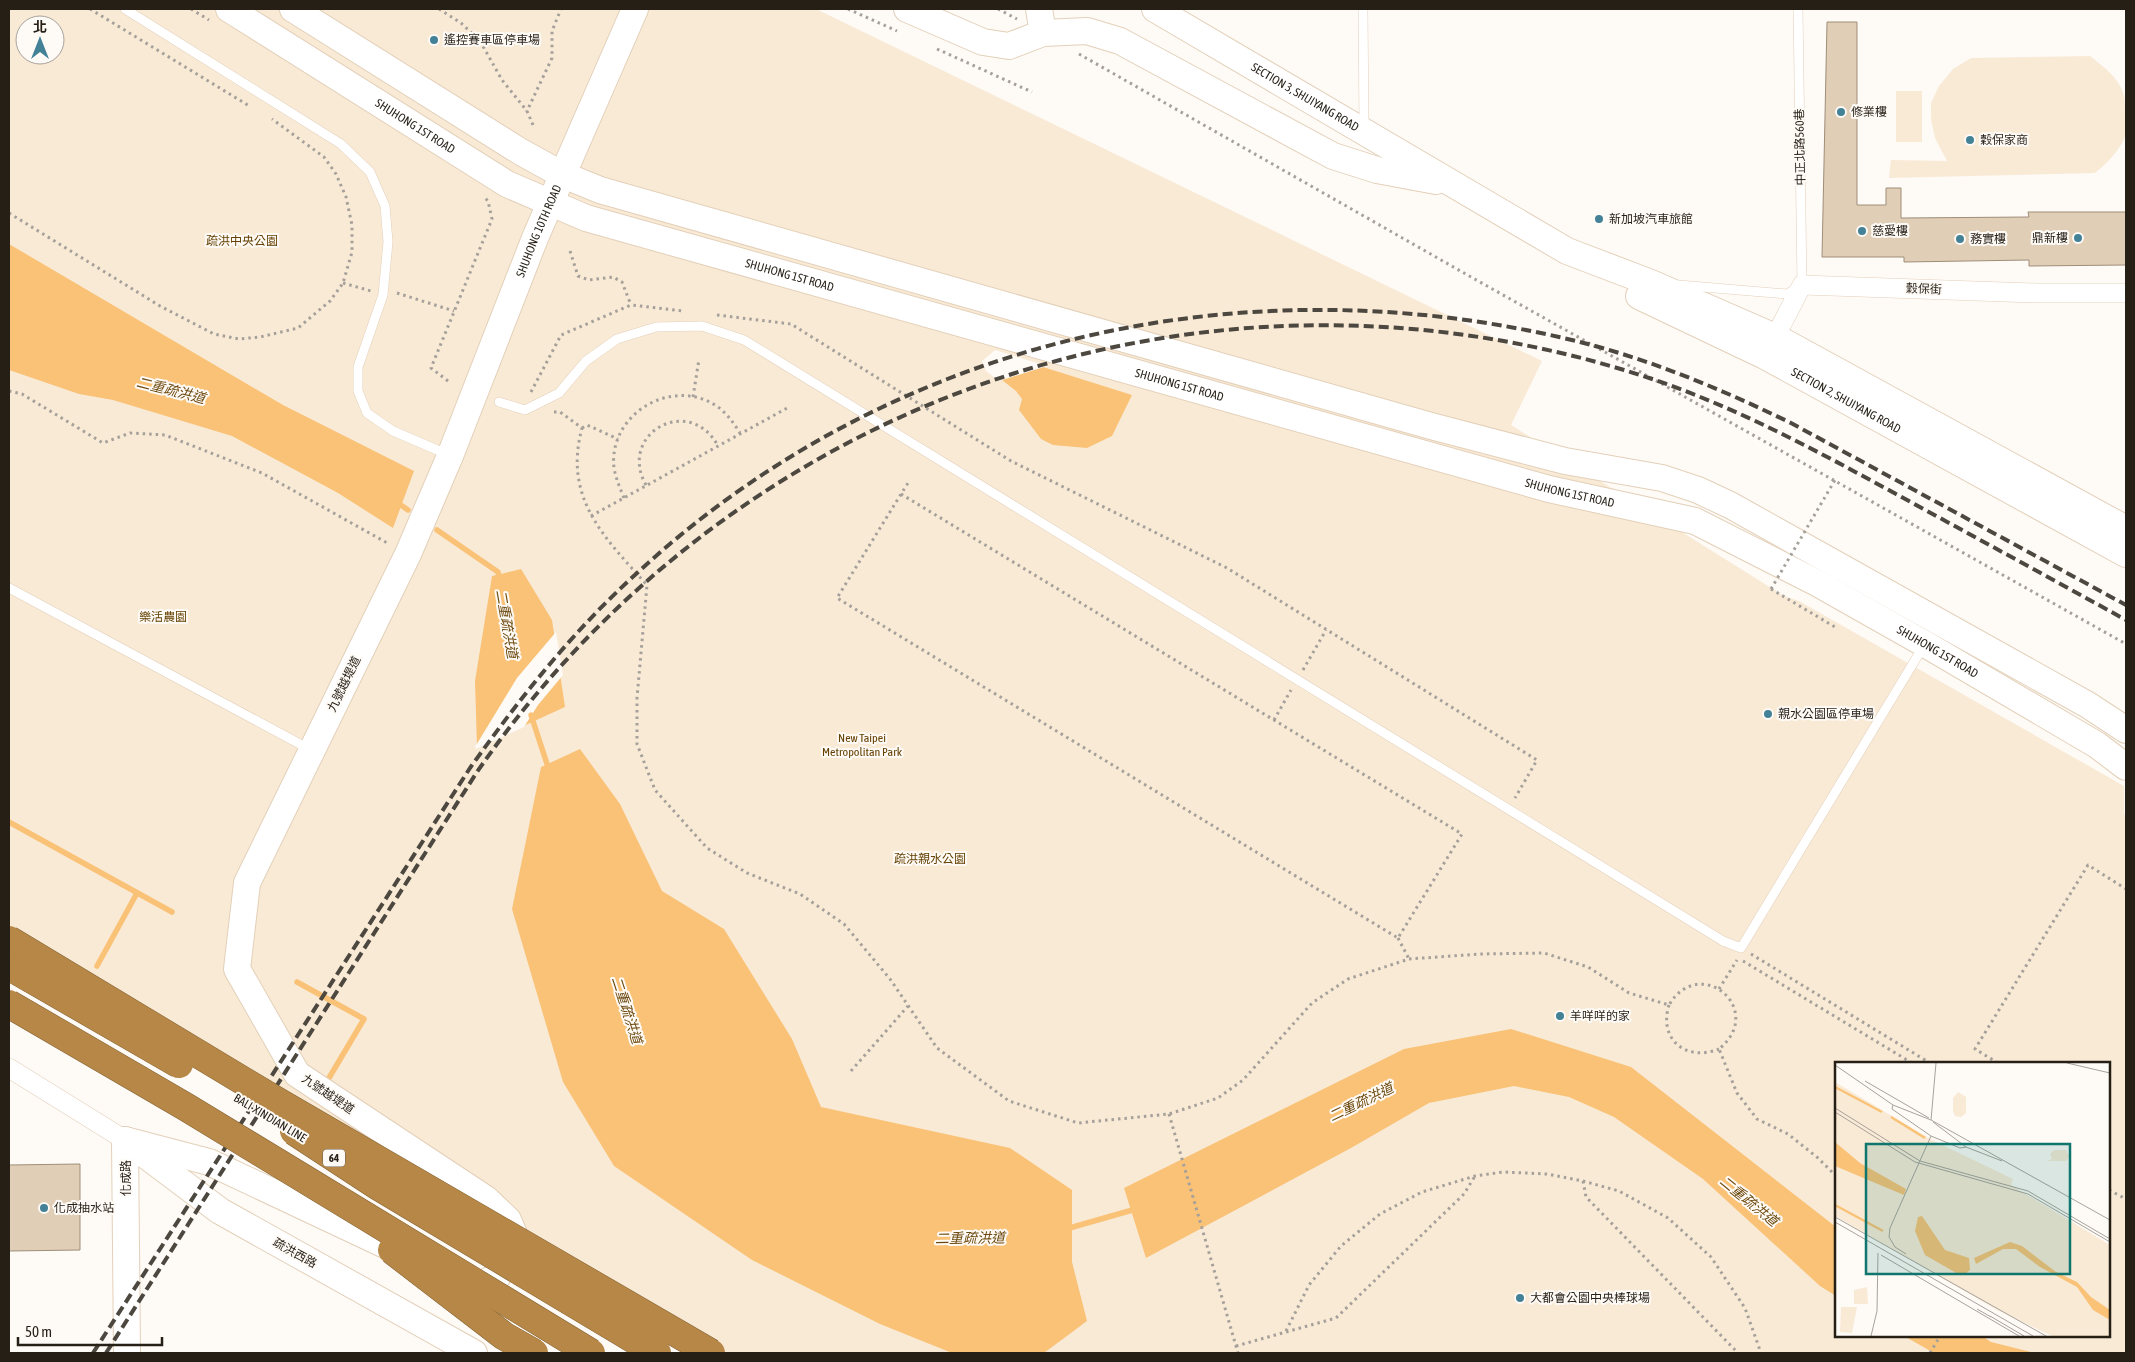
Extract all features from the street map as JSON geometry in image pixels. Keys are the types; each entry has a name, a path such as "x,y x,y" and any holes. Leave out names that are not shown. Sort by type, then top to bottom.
{"highway":[{"path":"9,940 280,1103 711,1353"},
{"name":"BALI-XINDIAN LINE","path":"9,966 278,1121 378,1186 657,1353"},
{"path":"9,1004 186,1107 592,1353"},
{"path":"277,1163 504,1336 534,1353"}],"street":[{"name":"SHUHONG 1ST ROAD","path":"229,9 507,184 586,218 1549,489 1696,520 1817,583 1925,644 2097,744 2126,767"},
{"path":"293,9 521,152 562,174 610,192 1431,426 1565,461 1662,478 1698,490 1730,505 2088,705 2126,730"},
{"name":"SHUHONG 10TH ROAD","path":"450,456 550,202 635,9"},
{"name":"SECTION 3, SHUIYANG ROAD","path":"1167,12 1454,185"},
{"path":"904,21 983,42 1008,46 1041,21 1087,31 1120,41 1333,156 1377,170 1454,185"},
{"name":"SECTION 2, SHUIYANG ROAD","path":"1454,185 1567,251 1651,283 1770,347 2126,530"},
{"name":"SECTION 2, SHUIYANG ROAD","path":"1567,251 1586,272 1770,347 2126,554"},
{"path":"1770,347 1802,285"},
{"name":"穀保街","path":"1802,285 2037,293 2126,293"},
{"name":"九號越堤道","path":"126,1140 209,1162 476,1288 498,1276 513,1247 514,1234 508,1220 486,1199 298,1074 237,968 247,883 408,554 450,456"},
{"path":"9,1068 126,1140"},
{"name":"化成路","path":"126,1140 127,1353"},
{"name":"疏洪西路","path":"126,1140 220,1211 474,1353"}],"lane":[{"path":"126,9 341,144 370,172 384,206 388,242 384,292 358,367 358,391 367,413 393,431 450,456"},
{"path":"1363,9 1364,132"},
{"name":"中正北路560巷","path":"1798,9 1802,285"},
{"path":"1651,283 1787,294 1802,285"},
{"path":"500,402 525,410 559,393 586,361 617,339 656,327 702,326 744,340 1723,941 1742,948 1925,644"},
{"path":"9,588 311,750"}],"path":[{"path":"90,9 252,107"},
{"path":"439,9 461,23 480,41 502,80 527,110 533,125"},
{"path":"527,110 552,58 552,31 561,9"},
{"path":"848,9 904,21"},
{"path":"929,45 1032,92"},
{"path":"1078,54 2126,644"},
{"path":"9,212 160,306 214,334 239,339 260,337 298,328 330,301 343,283 352,252 352,225 346,197 336,174 324,157 269,117"},
{"path":"570,251 578,276 589,280 613,277 622,282 631,304"},
{"path":"343,283 454,311"},
{"path":"582,428 560,412 525,410 534,385 562,334 631,304 687,312"},
{"path":"716,315 791,324 1011,461 1227,568 1537,760 1509,809"},
{"path":"693,396 700,359"},
{"path":"9,391 22,394 103,443 130,433 165,435 262,473 408,554"},
{"path":"624,498 614,468 618,439 632,416 654,401 666,397 693,396 714,405 724,412 740,433"},
{"path":"591,516 789,407"},
{"path":"646,485 640,472 641,450 651,432 660,425 681,421 691,422 710,433 718,446"},
{"path":"618,439 587,425 582,428 578,442 577,473 584,502 591,516 614,548 647,585 637,698 637,744 655,790 707,848 747,873 800,894 844,924 890,979 937,1048 1008,1101 1078,1123 1169,1114 1218,1098 1243,1080 1312,1003 1348,979 1409,959 1480,954 1544,953 1588,967 1629,992 1669,1005"},
{"path":"1835,480 1771,589 1835,627"},
{"path":"908,483 837,598 1398,938 1409,959"},
{"path":"902,494 1462,834 1398,938"},
{"path":"1996,1062 1975,1049 2088,865 2126,889"},
{"path":"1742,948 1928,1062"},
{"path":"1719,989 1738,958 1910,1062"},
{"path":"1710,985 1719,989 1727,995 1736,1014 1733,1034 1719,1049 1700,1054 1682,1048 1674,1042 1666,1024 1666,1014 1669,1005 1681,990 1690,986 1710,985"},
{"path":"850,1071 908,1006"},
{"path":"1719,1049 1736,1093 1758,1119 1788,1134 1818,1158 1835,1175"},
{"path":"1169,1114 1238,1353"},
{"path":"1286,1331 1309,1285 1341,1246 1380,1214 1422,1192 1475,1176 1503,1172 1547,1174 1619,1191 1668,1218 1711,1257 1745,1308 1761,1353"},
{"path":"1236,1346 1336,1318 1464,1194 1475,1176"},
{"path":"1583,1181 1586,1197 1738,1353"},
{"path":"2110,1191 2126,1199"},
{"path":"1930,1353 1939,1337"}],"green space":[{"name":"疏洪親水公園","path":"9,9 816,9 1542,361 1511,425 1784,596 1799,601 2124,786 2124,814 2126,815 2126,1353 705,1353 9,952"},
{"path":"2090,56 2110,73 2122,89 2126,124 2125,137 2122,143 2109,160 2095,173 1889,178 1891,160 1947,161 1935,138 1931,119 1931,103 1939,86 1953,69 1971,58"},
{"path":"1896,91 1922,91 1922,142 1896,142"}],"water":[{"path":"9,244 283,405 414,471 393,528 338,493 232,436 113,400 79,394 9,370"},
{"path":"995,352 1132,395 1112,436 1087,448 1053,445 1041,439 1019,410 1022,399 1016,391 988,369"},
{"path":"521,569 552,620 565,707 477,747 475,681 492,576"},
{"path":"580,749 620,804 662,891 724,929 792,1039 821,1107 1010,1148 1072,1190 1072,1262 1087,1321 1044,1353 952,1353 880,1324 752,1260 614,1166 563,1082 512,909 541,767"},
{"path":"1511,1029 1631,1067 1835,1226 1835,1295 1820,1286 1703,1179 1614,1117 1569,1097 1514,1086 1429,1103 1351,1148 1146,1258 1124,1188 1404,1049"},
{"path":"1906,1337 1984,1337 1991,1342 2035,1353 1934,1353"}],"pier":[{"path":"995,350 1047,366 999,381 986,371 982,361"},
{"path":"556,632 563,675 538,705 524,727 476,749 475,747 517,678"}],"building":[{"path":"1827,22 1857,22 1857,205 1886,205 1886,188 1901,188 1901,218 2029,217 2028,212 2126,212 2126,265 2029,266 2029,260 1904,262 1904,257 1822,257"},
{"name":"化成抽水站","path":"80,1164 80,1250 9,1251 9,1165"}],"waterway":[{"name":"二重疏洪道","path":"395,501 408,510"},
{"name":"二重疏洪道","path":"437,530 498,572 500,582"},
{"name":"二重疏洪道","path":"531,715 549,770"},
{"path":"9,822 172,912"},
{"path":"97,966 137,893"},
{"path":"297,982 364,1019 329,1078"},
{"name":"二重疏洪道","path":"1066,1229 1136,1209"}],"railway":[{"path":"93,1353 470,768 508,716 569,642 636,574 734,494 839,429 951,378 1068,341 1188,318 1311,310 1435,316 1559,337 1619,353 1678,373 1791,423 2126,605"},
{"path":"106,1353 477,772 582,643 704,535 839,448 985,383 1139,342 1299,326 1461,334 1624,370 1729,409 1830,458 2126,620"}],"place":[{"name":"遙控賽車區停車場","path":"434,40"},
{"name":"修業樓","path":"1841,112"},
{"name":"穀保家商","path":"1970,140"},
{"name":"新加坡汽車旅館","path":"1599,219"},
{"name":"慈愛樓","path":"1862,231"},
{"name":"鼎新樓","path":"2078,238"},
{"name":"務實樓","path":"1960,239"},
{"name":"親水公園區停車場","path":"1768,714"},
{"name":"羊咩咩的家","path":"1560,1016"},
{"name":"化成抽水站","path":"44,1208"},
{"name":"大都會公園中央棒球場","path":"1520,1298"}],"park label":[{"name":"疏洪中央公園","path":"242,241"},
{"name":"樂活農園","path":"163,617"},
{"name":"New Taipei Metropolitan Park","path":"862,745"}]}
